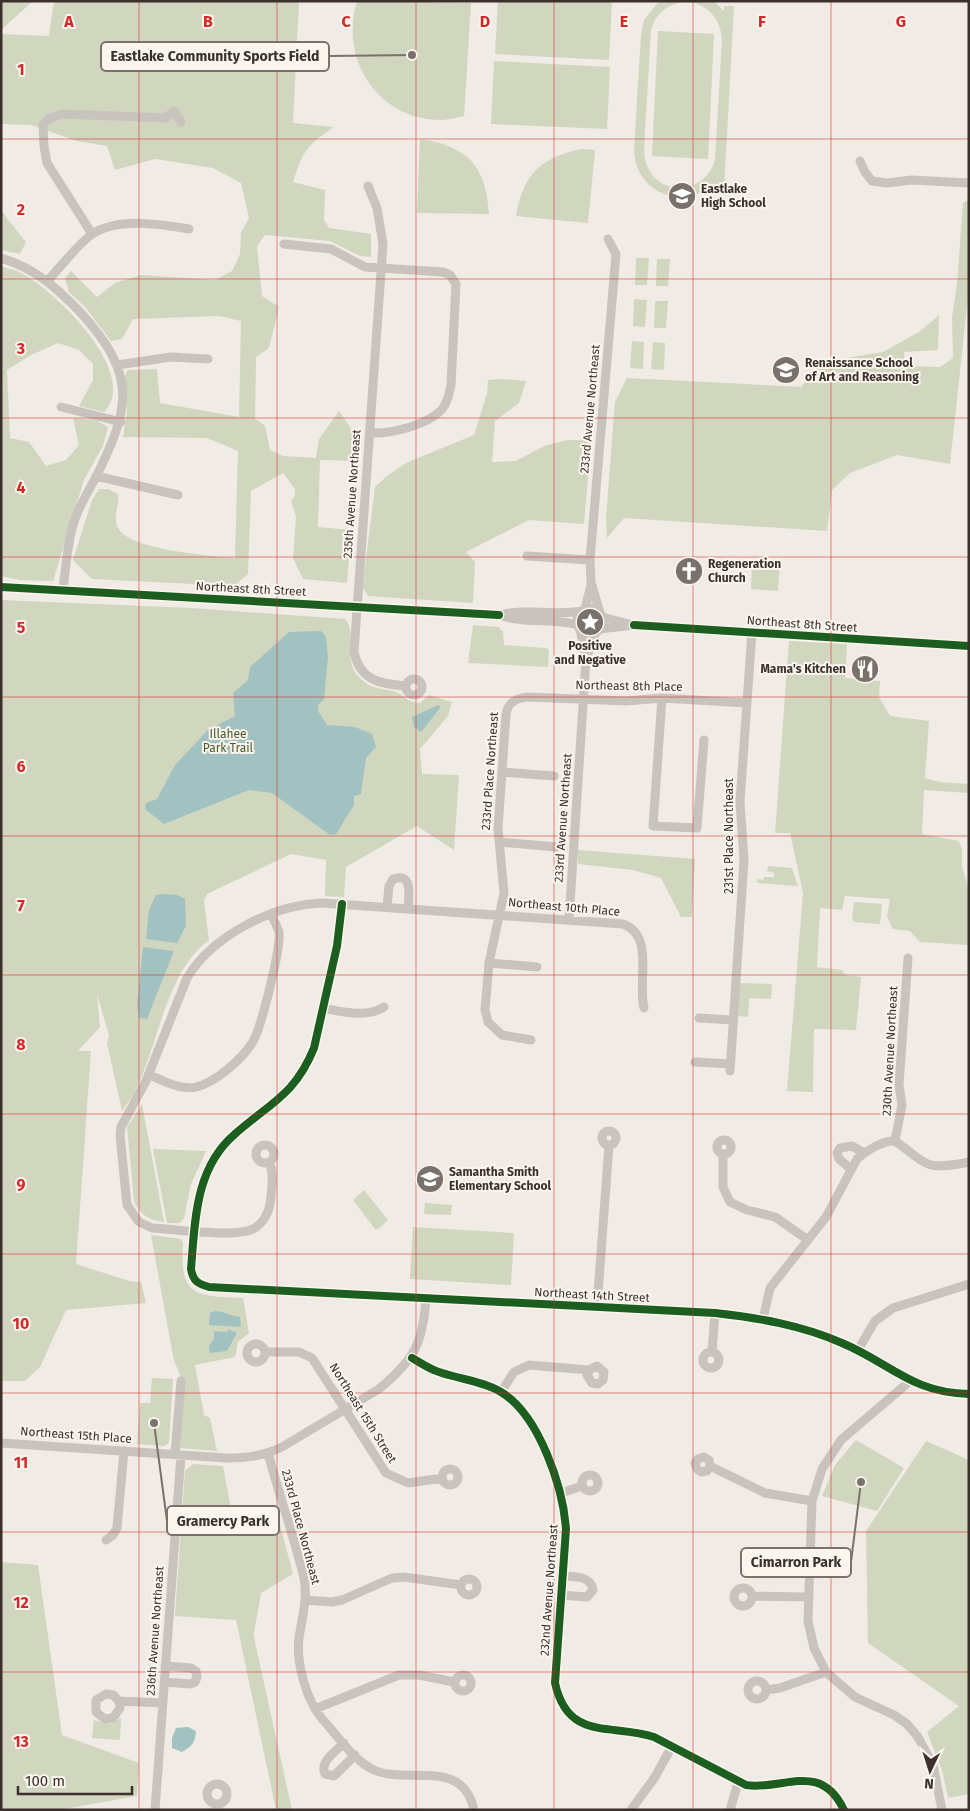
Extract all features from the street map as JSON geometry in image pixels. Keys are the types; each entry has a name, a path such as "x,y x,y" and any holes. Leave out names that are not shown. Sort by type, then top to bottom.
{"street":[{"path":"92,234 48,163 44,146 43,124 47,120 61,114 150,119 166,118 174,111 181,122"},
{"path":"860,161 864,172 872,181 887,183 912,180 969,183"},
{"name":"235th Avenue Northeast","path":"368,186 377,208 383,234 354,652 360,670 372,680 380,684 406,686"},
{"path":"48,280 92,234 117,225 132,223 189,230"},
{"name":"233rd Avenue Northeast","path":"601,615 591,582 590,560 616,254 608,239"},
{"path":"284,244 331,249 365,267 436,271 450,276 457,289 451,386 448,400 432,416 400,430 383,434 370,433"},
{"path":"1,258 29,268 48,280 104,339 117,365 124,399 120,422 74,522 63,589"},
{"path":"117,365 171,357 208,359"},
{"path":"61,407 120,422"},
{"path":"96,476 178,495"},
{"path":"527,556 590,560"},
{"name":"233rd Avenue Northeast","path":"584,610 591,582"},
{"name":"Northeast 8th Street","path":"1,587 499,615 512,620 561,621 579,627"},
{"path":"593,609 601,615 598,631 587,634 579,627 577,617 584,610 593,609"},
{"name":"Northeast 8th Street","path":"499,615 510,612 557,614 584,610"},
{"name":"Northeast 8th Street","path":"601,615 634,625"},
{"name":"Northeast 8th Street","path":"598,631 634,625 969,646"},
{"name":"233rd Avenue Northeast","path":"569,919 586,659 579,627"},
{"name":"233rd Avenue Northeast","path":"586,659 598,631"},
{"name":"231st Place Northeast","path":"694,1062 730,1067 744,860 740,814 752,631"},
{"name":"Northeast 8th Place","path":"513,701 528,697 626,701 662,698 746,703"},
{"path":"662,698 652,826 697,828 704,740"},
{"name":"233rd Place Northeast","path":"513,701 507,708 506,714 502,772 499,842 504,884 501,915 489,964 485,1010 491,1026 502,1035 531,1040"},
{"path":"502,772 554,776"},
{"path":"499,842 556,847"},
{"path":"387,907 389,886 393,879 399,876 405,878 409,884 408,908"},
{"name":"Northeast 10th Place","path":"194,1231 152,1228 145,1226 134,1218 127,1205 120,1135 121,1127 149,1075 180,995 194,967 223,938 271,915 310,904 408,908 623,924 637,931 642,943 641,990 644,1008"},
{"path":"269,1162 273,1176 271,1205 260,1224 247,1232 238,1233 194,1231 200,1192 212,1162 234,1134 276,1102 299,1078 314,1048 338,940 342,904"},
{"path":"149,1075 180,1087 195,1088 222,1073 246,1053 259,1031 277,949 278,932 271,915"},
{"name":"230th Avenue Northeast","path":"895,1141 902,1105 899,1085 908,958"},
{"path":"489,964 537,967"},
{"path":"323,1008 361,1013 375,1011 384,1007"},
{"path":"699,1018 733,1020"},
{"path":"763,1319 770,1288 833,1206 851,1169 864,1153 885,1143 895,1141 924,1164 947,1166 969,1162"},
{"path":"597,1307 609,1145"},
{"path":"851,1169 839,1159 837,1153 840,1148 852,1146 864,1153"},
{"path":"723,1155 723,1188 730,1202 747,1210 775,1218 808,1240"},
{"name":"Northeast 14th Street","path":"194,1231 191,1269 198,1284 209,1287 715,1313 763,1319 804,1328 858,1350 910,1381 942,1392 969,1394"},
{"path":"858,1350 875,1321 893,1308 969,1284"},
{"path":"268,1454 379,1389 412,1358 422,1328 426,1298"},
{"path":"712,1352 715,1313"},
{"name":"Northeast 15th Street","path":"266,1352 299,1352 312,1358 346,1408 386,1473 408,1483 442,1478"},
{"path":"412,1358 438,1372 501,1392 514,1372 529,1365 589,1370"},
{"name":"236th Avenue Northeast","path":"155,1810 181,1381"},
{"path":"910,1381 841,1440 822,1469 812,1501 807,1597 810,1635 826,1672 855,1697 907,1724 918,1737 933,1765 942,1810"},
{"name":"232nd Avenue Northeast","path":"501,1392 529,1418 561,1493 566,1529 555,1683 560,1700 576,1720 595,1728 642,1733 672,1746"},
{"name":"Northeast 15th Place","path":"1,1443 243,1458 268,1454"},
{"path":"106,1540 117,1528 124,1451"},
{"name":"233rd Place Northeast","path":"268,1454 304,1578 306,1600 299,1650 308,1694 315,1709 344,1743 368,1767 380,1772 448,1778 465,1791 474,1810"},
{"path":"710,1466 765,1494 812,1501"},
{"path":"561,1493 582,1486"},
{"name":"232nd Avenue Northeast","path":"561,1595 587,1596 592,1590 591,1583 586,1579 562,1576"},
{"path":"306,1600 332,1602 342,1600 392,1578 404,1577 461,1586"},
{"path":"752,1596 807,1597"},
{"path":"164,1682 190,1684 195,1682 197,1677 196,1672 191,1668 165,1666"},
{"path":"766,1690 780,1688 826,1672"},
{"path":"315,1709 399,1675 419,1675 454,1682"},
{"path":"119,1701 162,1703"},
{"path":"344,1743 324,1764 322,1769 325,1774 334,1776 355,1755"},
{"path":"631,1810 655,1777 672,1746 738,1782 762,1786 801,1780 813,1782 825,1788 836,1797 844,1810"},
{"path":"730,1810 738,1782"}],"green space":[{"path":"1,1 33,1 1,30"},
{"path":"54,1 299,1 293,123 334,127 307,150 293,182 325,190 324,220 329,228 371,234 371,257 360,256 330,241 265,235 257,246 262,296 279,307 269,348 256,357 255,418 265,426 270,450 283,456 316,458 319,439 339,411 361,443 359,461 320,460 318,527 351,530 347,583 303,579 293,558 296,517 291,501 295,496 295,489 283,473 251,491 248,574 234,586 92,579 73,560 92,500 99,489 108,489 118,494 116,524 125,536 154,547 208,556 235,558 238,451 207,438 123,437 127,411 124,377 128,370 157,369 160,403 239,417 241,321 219,316 133,319 122,339 111,341 86,308 69,292 65,278 71,271 97,297 115,283 141,275 215,280 232,271 240,254 241,233 249,218 241,183 213,168 155,159 115,170 107,146 77,141 31,125 1,124 1,34 49,36"},
{"path":"357,1 471,3 464,116 447,120 419,117 399,110 382,98 369,82 359,64 354,44 353,23"},
{"path":"498,1 612,1 609,60 495,54"},
{"path":"659,1 714,1 724,11 724,6 734,6 724,189 714,188 714,183 702,192 689,196 675,197 663,194 652,187 636,165 634,150 641,35 644,20","holes":["690,2 698,4 710,12 719,24 721,32 715,160 708,173 699,182 687,187 675,188 663,184 654,176 647,165 644,150 651,29 656,19 666,8 676,3"]},
{"path":"658,31 714,34 708,159 652,156"},
{"path":"494,61 610,67 607,129 491,124"},
{"path":"420,139 450,147 462,153 471,161 484,183 489,214 417,213"},
{"path":"582,149 595,150 588,223 516,216 524,189 529,178 536,170 555,157"},
{"path":"969,200 969,288 950,464 897,455 850,473 832,490 827,531 624,518 607,538 606,518 615,402 627,378 801,387 822,362 883,352 919,332 939,315 938,350 904,352 905,366 940,367 953,358 952,318 957,284 963,203"},
{"path":"1,209 26,242 20,254 1,250"},
{"path":"636,258 649,258 647,285 635,285"},
{"path":"657,259 670,259 668,286 656,286"},
{"path":"1,266 21,273 37,284 73,316 90,336 103,356 112,377 112,396 104,412 79,406 93,380 93,364 79,350 58,343 31,355 7,370 10,438 29,442 46,466 66,460 79,445 73,418 95,420 108,427 103,446 84,480 53,581 20,580 1,576"},
{"path":"634,299 647,300 645,327 633,326"},
{"path":"655,301 668,301 666,328 654,328"},
{"path":"632,341 644,342 643,369 630,368"},
{"path":"653,342 665,343 664,370 651,369"},
{"path":"488,380 526,381 519,403 495,421 492,462 516,461 544,446 567,440 581,440 592,430 584,524 529,520 466,552 475,562 473,603 368,596 363,588 375,487 406,463 474,435 487,394"},
{"path":"752,564 780,564 778,591 751,589"},
{"name":"Illahee Park Trail","path":"1,600 191,608 345,619 349,625 353,669 369,685 396,692 415,702 420,703 429,695 452,702 448,716 420,749 422,774 459,775 454,850 417,826 346,867 344,897 325,896 326,860 291,854 207,894 204,901 209,940 195,953 183,969 166,1007 138,1085 122,1111 107,1043 109,1035 97,994 100,1027 78,1051 91,1051 76,1264 129,1281 141,1282 146,1303 66,1310 40,1367 25,1381 1,1381"},
{"path":"473,625 499,627 503,632 504,645 546,648 549,650 548,667 468,663"},
{"path":"789,641 847,644 845,678 880,681 879,697 890,716 929,721 925,778 939,782 969,784 969,793 924,790 922,834 959,841 962,849 962,867 969,891 969,945 920,942 910,931 893,929 887,916 890,899 845,896 842,910 820,908 817,967 842,970 845,975 861,977 856,1030 814,1029 813,1092 787,1091 803,893 790,833 775,833"},
{"path":"578,850 695,859 692,917 681,917 661,878 633,870 578,864"},
{"path":"768,866 792,868 798,886 757,883 757,879 763,880 764,877 774,877 774,873 767,871"},
{"path":"854,902 882,904 880,924 854,922 852,918"},
{"path":"740,983 772,984 771,999 749,998 748,1017 738,1016"},
{"path":"142,1104 164,1222 146,1216 139,1210 134,1201 127,1127"},
{"path":"153,1149 206,1151 191,1184 184,1218 180,1223 167,1223"},
{"path":"364,1190 388,1220 378,1229 375,1229 353,1200"},
{"path":"425,1203 452,1205 451,1215 424,1214"},
{"path":"413,1227 514,1233 511,1285 410,1279"},
{"path":"151,1235 181,1239 183,1243 184,1274 188,1284 194,1290 213,1296 243,1298 249,1333 238,1342 235,1357 195,1365 204,1415 210,1418 217,1451 180,1448 182,1379 174,1361"},
{"path":"152,1378 173,1379 169,1442 165,1446 137,1444 140,1403 150,1403"},
{"path":"856,1440 904,1468 877,1511 822,1496 835,1465"},
{"path":"926,1441 969,1460 969,1794 948,1798 942,1770 927,1732 959,1706 868,1643 866,1531"},
{"path":"193,1464 223,1466 233,1519 278,1517 293,1574 261,1593 253,1633 292,1810 276,1810 236,1620 175,1616 185,1471"},
{"path":"1,1562 38,1565 62,1735 139,1763 137,1796 59,1810 1,1810"},
{"path":"121,1718 120,1740 92,1738 94,1720 110,1724"}],"water":[{"path":"321,631 326,637 328,657 324,699 318,705 318,711 327,725 355,727 372,734 376,747 366,758 361,794 354,796 354,805 336,834 330,835 272,793 249,790 164,824 145,809 146,803 157,799 175,765 208,730 235,716 233,693 248,680 250,667 289,632"},
{"path":"438,705 441,707 421,732 414,727 412,717"},
{"path":"156,895 177,895 185,899 186,926 177,943 146,939 149,910"},
{"path":"143,947 174,951 147,1019 139,1018 137,1005"},
{"path":"215,1311 240,1317 241,1327 209,1325 210,1313"},
{"path":"228,1329 237,1333 227,1351 210,1353 209,1346 214,1339 214,1331 227,1332"},
{"path":"188,1727 196,1731 192,1744 182,1752 172,1748 172,1738 176,1728"}],"cycle path":[{"path":"1,587 499,615"},
{"path":"634,625 969,646"},
{"path":"342,904 337,946 314,1048 307,1064 290,1088 235,1134 222,1148 212,1163 205,1179 196,1214 191,1269 193,1276 202,1285 209,1287 715,1313 748,1317 811,1331 859,1351 916,1383 949,1392 969,1394"},
{"path":"412,1358 435,1371 479,1383 501,1392 515,1403 527,1417 547,1453 560,1493 566,1529 555,1683 561,1702 570,1714 581,1722 594,1727 654,1737 746,1785 760,1786 800,1781 824,1786 834,1795 844,1810"}],"place":[{"name":"Eastlake Community Sports Field","path":"412,55"},
{"name":"Eastlake High School","path":"682,196"},
{"name":"Renaissance School of Art and Reasoning","path":"786,370"},
{"name":"Regeneration Church","path":"689,571"},
{"name":"Positive and Negative","path":"590,622"},
{"name":"Mama's Kitchen","path":"865,669"},
{"name":"Samantha Smith Elementary School","path":"430,1179"},
{"name":"Gramercy Park","path":"154,1423"},
{"name":"Cimarron Park","path":"861,1482"}]}
